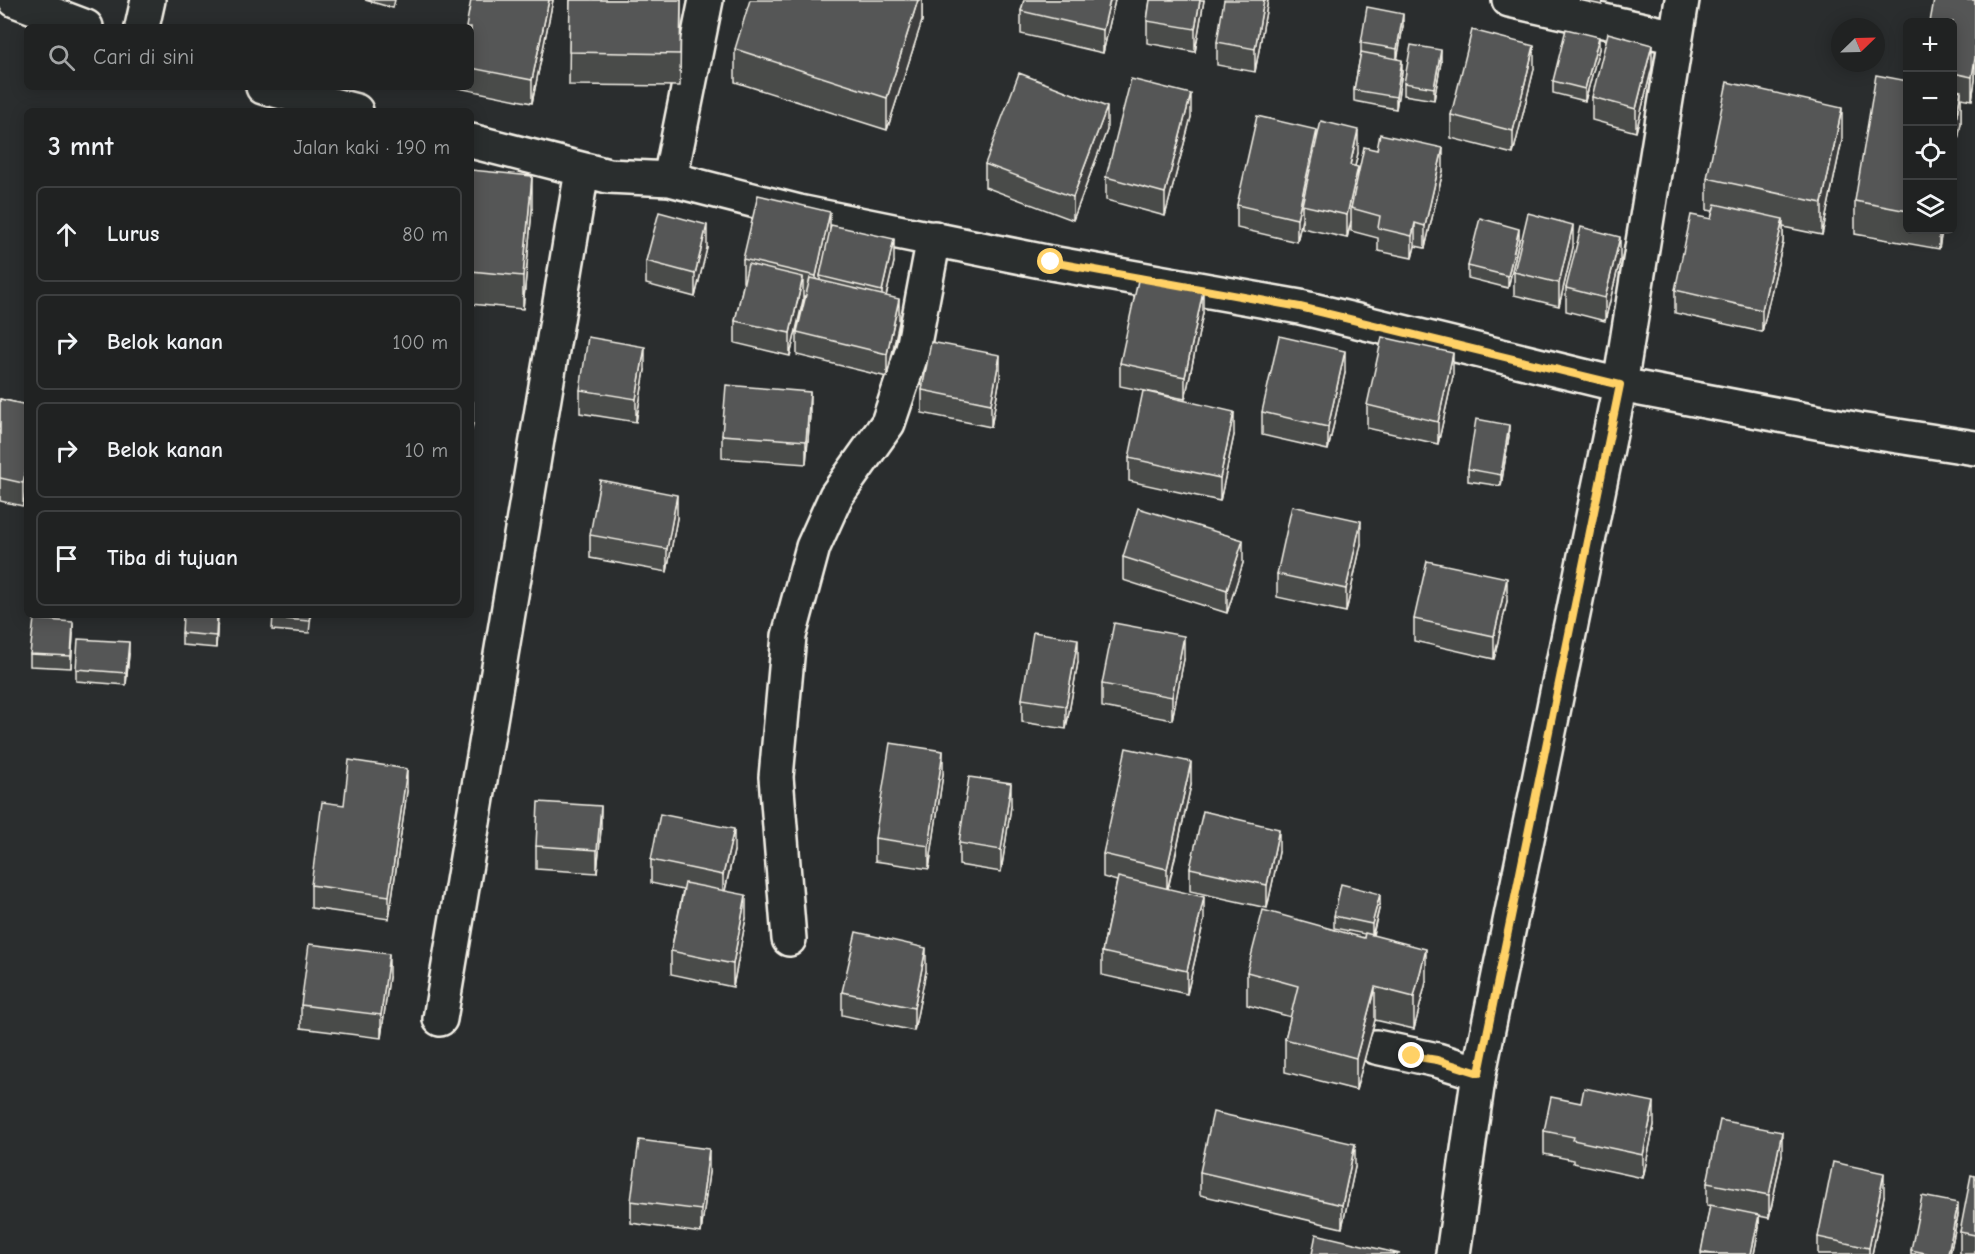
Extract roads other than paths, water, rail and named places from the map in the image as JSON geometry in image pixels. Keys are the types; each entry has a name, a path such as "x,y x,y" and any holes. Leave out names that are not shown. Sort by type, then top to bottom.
{"street":[{"path":"15,0 78,24"},
{"path":"143,24 148,0"},
{"path":"670,179 706,0"},
{"path":"1509,0 1676,37"},
{"path":"1453,1254 1479,1073 1620,385 1682,0"},
{"path":"275,90 344,108"},
{"path":"474,142 582,171 608,176 670,179 800,212 1062,265 1300,307 1620,385 1859,430 1975,448"},
{"path":"440,1019 582,171"},
{"path":"789,939 776,777 789,636 813,547 836,496 888,423 913,349 934,238"},
{"path":"1376,1047 1437,1060 1479,1073"}]}
